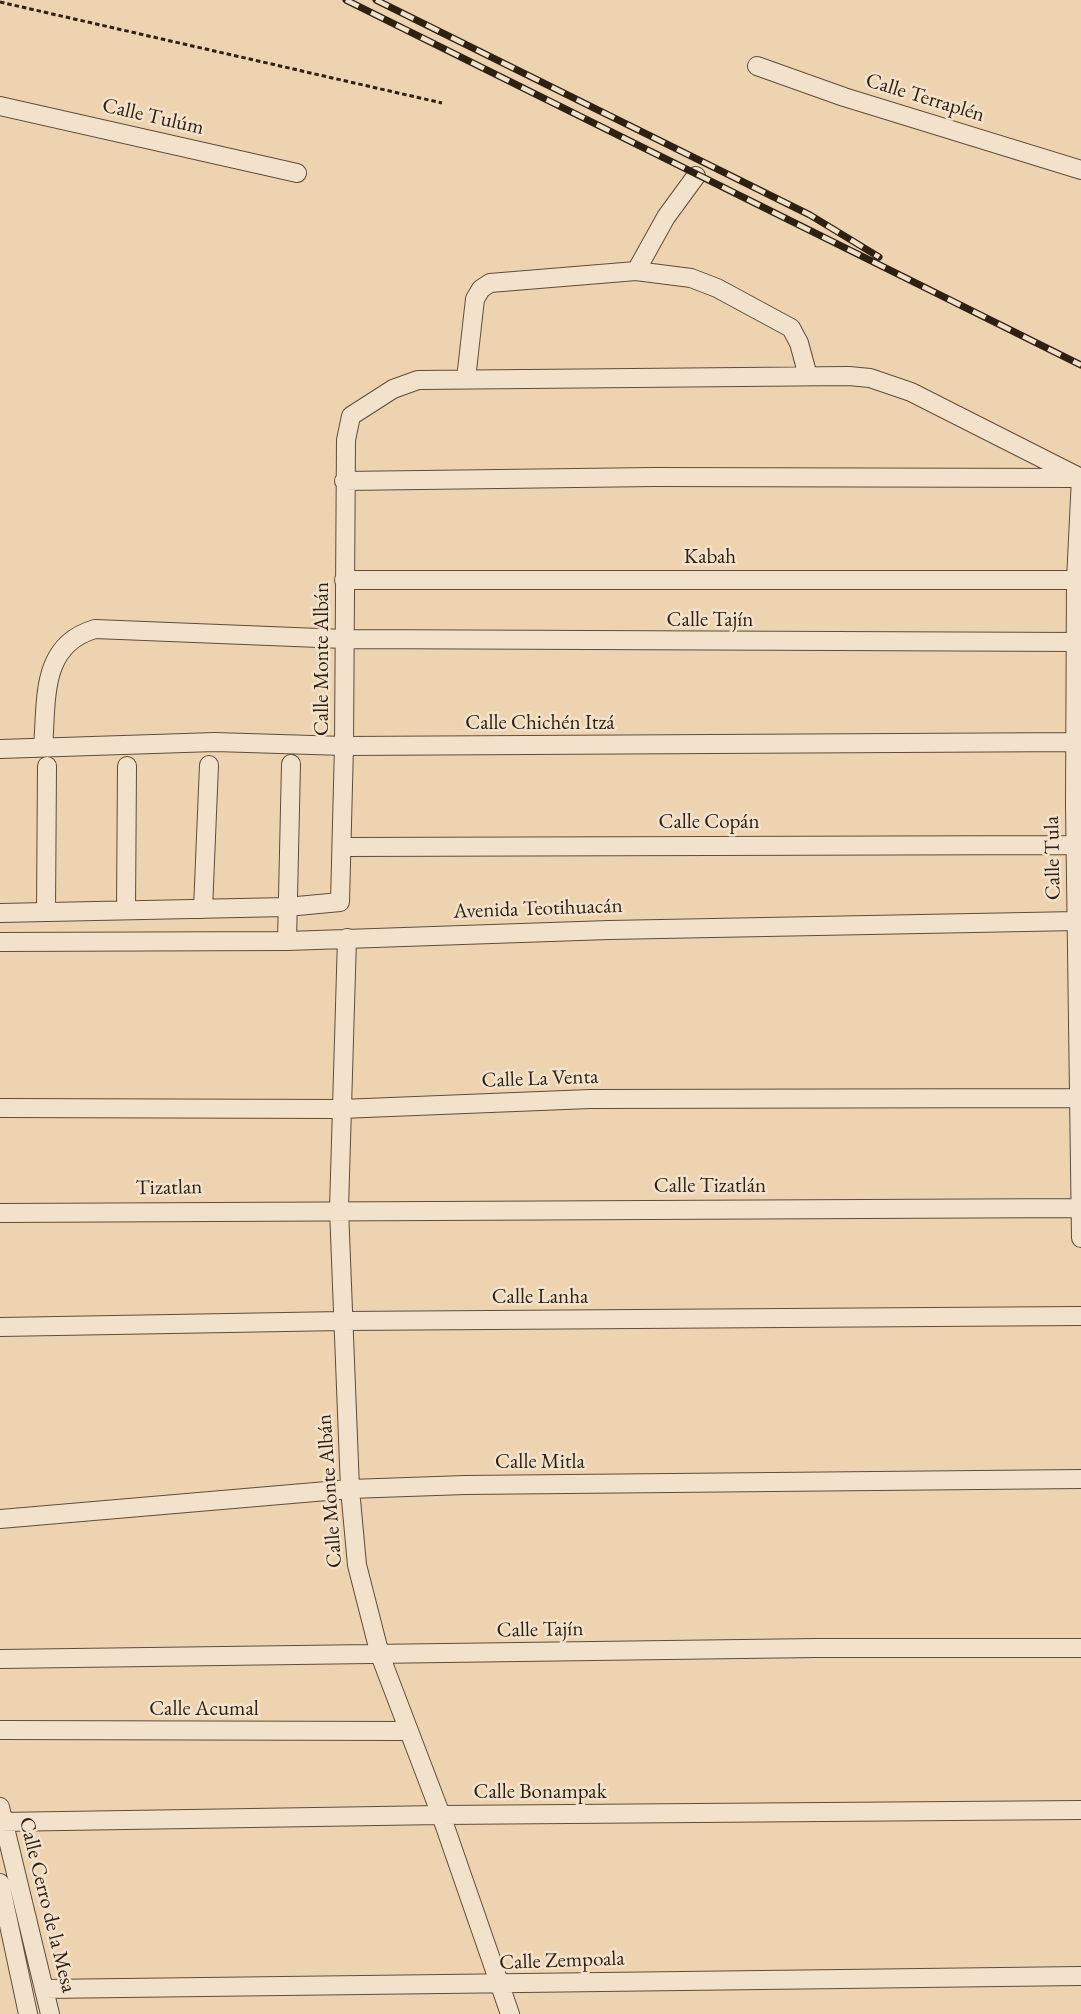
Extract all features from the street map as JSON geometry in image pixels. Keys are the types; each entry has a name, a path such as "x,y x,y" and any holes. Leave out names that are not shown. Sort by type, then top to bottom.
{"street":[{"name":"Calle Terraplén","path":"757,66 844,97 1081,170"},
{"name":"Calle Tulúm","path":"0,106 297,173"},
{"path":"636,271 666,217 696,176"},
{"path":"808,376 795,334 782,322 705,282 636,271 490,283 481,289 475,299 466,379 808,376 870,378 911,392 1081,478"},
{"name":"Calle Monte Albán","path":"287,907 340,902 344,746 344,481 346,440 351,416 404,383 466,379"},
{"path":"344,481 654,477 1081,478"},
{"name":"Calle Tula","path":"1081,478 1076,580 1079,642 1076,845 1080,921 1081,1238"},
{"name":"Kabah","path":"344,580 1076,580"},
{"name":"Calle Tajín","path":"43,747 52,667 63,645 78,635 95,629 344,639 1079,642"},
{"name":"Calle Chichén Itzá","path":"0,749 215,742 344,746 1078,742"},
{"path":"287,941 291,764"},
{"path":"126,910 127,765"},
{"path":"203,909 209,765"},
{"path":"46,911 47,766"},
{"name":"Calle Copán","path":"343,847 1076,845"},
{"path":"0,913 287,907"},
{"name":"Avenida Teotihuacán","path":"0,942 287,941 621,930 1080,921"},
{"name":"Calle Monte Albán","path":"347,938 339,1209 350,1489 357,1566 380,1655 441,1815 510,2014"},
{"name":"Calle La Venta","path":"0,1108 341,1109 590,1099 1081,1098"},
{"name":"Calle Tizatlán","path":"339,1209 1081,1208"},
{"name":"Tizatlan","path":"0,1213 339,1209"},
{"name":"Calle Lanha","path":"0,1327 342,1321 1081,1316"},
{"name":"Calle Mitla","path":"0,1519 350,1489 465,1485 1081,1479"},
{"name":"Calle Tajín","path":"0,1659 816,1648 1081,1648"},
{"name":"Calle Acumal","path":"0,1730 408,1731"},
{"name":"Calle Bonampak","path":"1,1817 1081,1810"},
{"name":"Calle Cerro de la Mesa","path":"1,1817 50,2014"},
{"name":"Calle Cerro de la Mesa","path":"0,1883 6,1935 28,2014"},
{"name":"Calle Zempoala","path":"44,1989 1081,1976"}],"path":[{"path":"0,2 442,103"}],"railway":[{"path":"346,0 1081,365"},
{"path":"376,0 810,215 879,257"}]}
